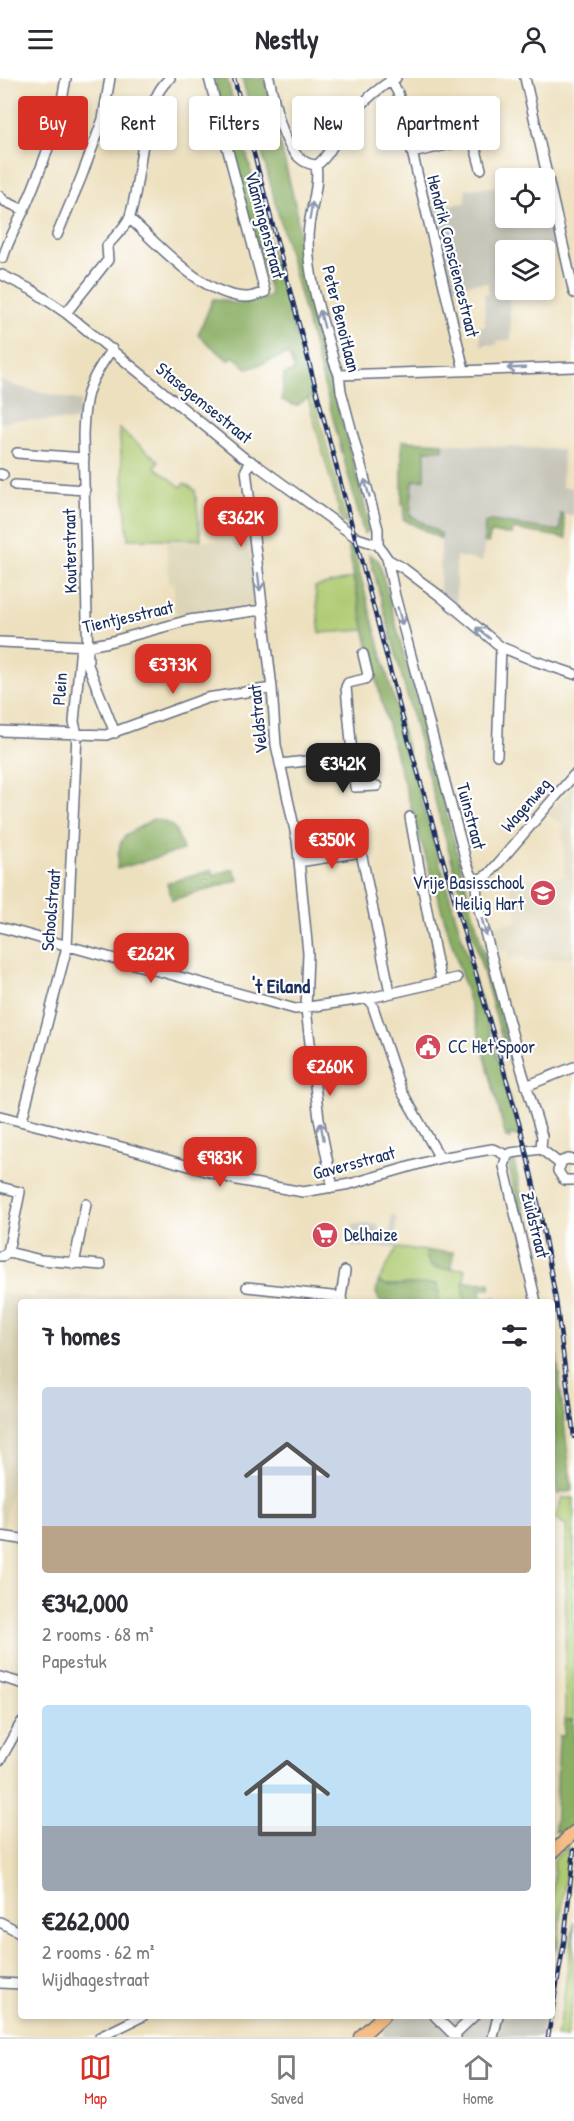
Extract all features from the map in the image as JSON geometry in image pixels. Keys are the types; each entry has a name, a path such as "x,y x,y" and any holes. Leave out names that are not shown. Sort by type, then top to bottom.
{"main road":[{"path":"556,1849 574,1832"},
{"path":"360,2037 375,2019"}],"street":[{"path":"3,273 7,264 2,253 24,210 48,151 66,78"},
{"path":"107,96 110,78"},
{"path":"156,96 170,78"},
{"name":"Vlamingenstraat","path":"129,218 177,261 211,287 232,295 249,297 265,292 208,78"},
{"path":"269,78 289,146 308,164 316,165 324,159 353,114 390,79"},
{"path":"525,78 574,293"},
{"name":"Hendrik Consciencestraat","path":"390,79 398,93 464,370"},
{"path":"57,236 100,127"},
{"path":"412,153 474,139 481,169"},
{"path":"66,313 108,260 107,246 129,218 143,150"},
{"name":"Peter Benoitlaan","path":"316,165 317,183 308,225 309,258 320,310 378,529 378,545 387,560"},
{"path":"0,196 4,201 24,210"},
{"name":"Stasegemsestraat","path":"3,273 66,313 240,454 357,538 378,545"},
{"name":"Kouterstraat","path":"85,646 84,405 89,384 112,349"},
{"path":"339,375 574,367"},
{"path":"17,453 84,458"},
{"name":"Veldstraat","path":"251,461 246,471 272,688 276,745 297,840 308,953 306,1008 319,1119 333,1188"},
{"name":"Kouterstraat","path":"15,485 85,490"},
{"path":"387,560 412,575 501,647 574,674"},
{"name":"Tuinstraat","path":"387,560 466,861 476,881 477,902 526,1086 542,1136 541,1149"},
{"name":"Tientjesstraat","path":"0,642 85,646 189,620 262,610"},
{"name":"Plein","path":"85,646 88,665 115,733"},
{"name":"Plein","path":"77,734 74,722 85,646"},
{"path":"497,754 501,647"},
{"path":"363,654 368,675 366,679 348,683 346,687 351,756 355,787 377,786"},
{"path":"0,731 106,735 207,698 272,688"},
{"name":"Schoolstraat","path":"22,1120 67,947 77,734"},
{"path":"280,764 351,756"},
{"name":"Wagenweg","path":"476,881 489,874 574,775"},
{"path":"410,817 421,875 423,900 441,981"},
{"path":"299,862 362,852 390,992"},
{"path":"0,927 295,1009 370,998 457,978"},
{"path":"370,998 401,1090 440,1158"},
{"path":"526,1086 574,1067"},
{"name":"Gaversstraat","path":"0,1116 175,1161 237,1180 303,1192 333,1188 440,1158 492,1149 507,1156"},
{"path":"507,1156 511,1153 541,1149 560,1164"},
{"name":"Zuidstraat","path":"507,1156 504,1166 535,1299"},
{"path":"574,1160 566,1159 560,1164 558,1171 560,1177 574,1180"},
{"path":"0,1187 20,1192 4,1254 74,1264 101,1265"},
{"path":"74,1264 86,1204"},
{"path":"246,1287 342,1299 345,1271"},
{"path":"0,1536 18,1539"},
{"path":"0,1677 18,1682"},
{"path":"0,1760 18,1728"},
{"path":"0,1922 18,1931"},
{"path":"0,1983 18,1984"},
{"path":"100,2037 134,2019"},
{"path":"438,2019 455,2036 471,2019"},
{"path":"493,2037 497,2019"}],"shaded area":[{"path":"495,187 495,228 552,228 554,240 495,240 495,300 509,300 511,340 497,341 497,345 481,346 480,326 485,326 484,294 488,293 488,283 474,283 451,289 431,206 466,203 465,189"},
{"path":"0,380 19,387 81,401 78,421 17,420 0,423"},
{"path":"443,443 563,450 562,487 574,488 574,515 563,515 567,538 488,525 482,562 456,556 456,605 440,592 441,534 410,515 413,481 425,479 425,450 443,450"},
{"path":"166,539 231,542 250,540 256,606 176,615 173,582 169,582"},
{"name":"Vrije Basisschool Heilig Hart","path":"574,784 574,957 526,962 525,957 509,959 508,951 496,950 490,926 518,921 509,879 565,876 562,825 548,814"},
{"path":"396,1215 397,1248 351,1247 353,1224 379,1224 379,1232 390,1232 391,1216"},
{"path":"161,1289 220,1290 218,1299 18,1299 18,1458 4,1530 0,1530 0,1294 35,1297 37,1290 72,1296 100,1297"},
{"path":"388,2019 447,2019 450,2022 454,2019 545,2019 542,2037 384,2037 382,2025"}],"green space":[{"path":"214,78 227,78 232,96 218,96"},
{"path":"242,78 264,78 268,96 247,96"},
{"path":"280,143 296,208 305,283 370,526 369,531 364,534 261,150 280,150"},
{"path":"232,150 246,150 313,395 296,406 282,400 284,375 295,370 288,354 248,369 233,356 229,361 198,335 213,299 243,303 271,295"},
{"path":"313,395 347,524 342,521 308,398"},
{"path":"119,429 159,461 155,467 181,487 184,483 195,490 201,539 128,539"},
{"path":"402,441 443,443 443,450 425,450 425,479 413,481 410,515 441,534 441,539 403,519 405,506 402,505"},
{"path":"561,514 563,514 567,538 513,529 512,534 491,533 488,543 484,542 485,523 491,521 560,531"},
{"path":"347,538 351,541 422,803 521,1137 509,1134 510,1139 506,1138 477,1027 386,717 371,658"},
{"path":"369,554 379,561 513,1062 509,1063 440,819"},
{"path":"353,578 365,630 320,633 315,587"},
{"path":"153,819 174,828 183,850 117,869 124,837"},
{"path":"234,869 238,880 172,900 167,883 212,870 214,875"},
{"path":"514,1160 532,1260 530,1260 510,1172 509,1164"},
{"path":"397,1248 427,1251 428,1261 435,1268 465,1269 465,1299 439,1299 438,1284 387,1285 378,1282"},
{"path":"427,1251 453,1252 452,1269 431,1266 426,1257"},
{"path":"378,1282 387,1285 438,1284 439,1299 379,1299 376,1293"},
{"path":"463,1282 490,1283 490,1289 480,1289 482,1299 465,1299"},
{"path":"555,1342 572,1491 557,1494 555,1453"},
{"path":"562,1498 574,1498 574,1720 565,1720 566,1525 555,1518"},
{"path":"565,1720 574,1720 574,1793 572,1825 562,1834 555,1831 559,1736 564,1736"},
{"path":"569,1846 557,1951 555,1941 555,1858"},
{"path":"574,1922 574,1995 566,2037 556,2037 563,2004"}],"railway":[{"path":"234,78 409,742 521,1130 540,1212 556,1300 574,1437"},
{"path":"555,1995 564,1942 574,1850"},
{"path":"548,2037 551,2019"}],"place":[{"name":"Vrije Basisschool Heilig Hart","path":"543,893"},
{"name":"CC Het Spoor","path":"428,1047"},
{"name":"Delhaize","path":"325,1235"}],"district":[{"name":"'t Eiland","path":"281,986"}]}
